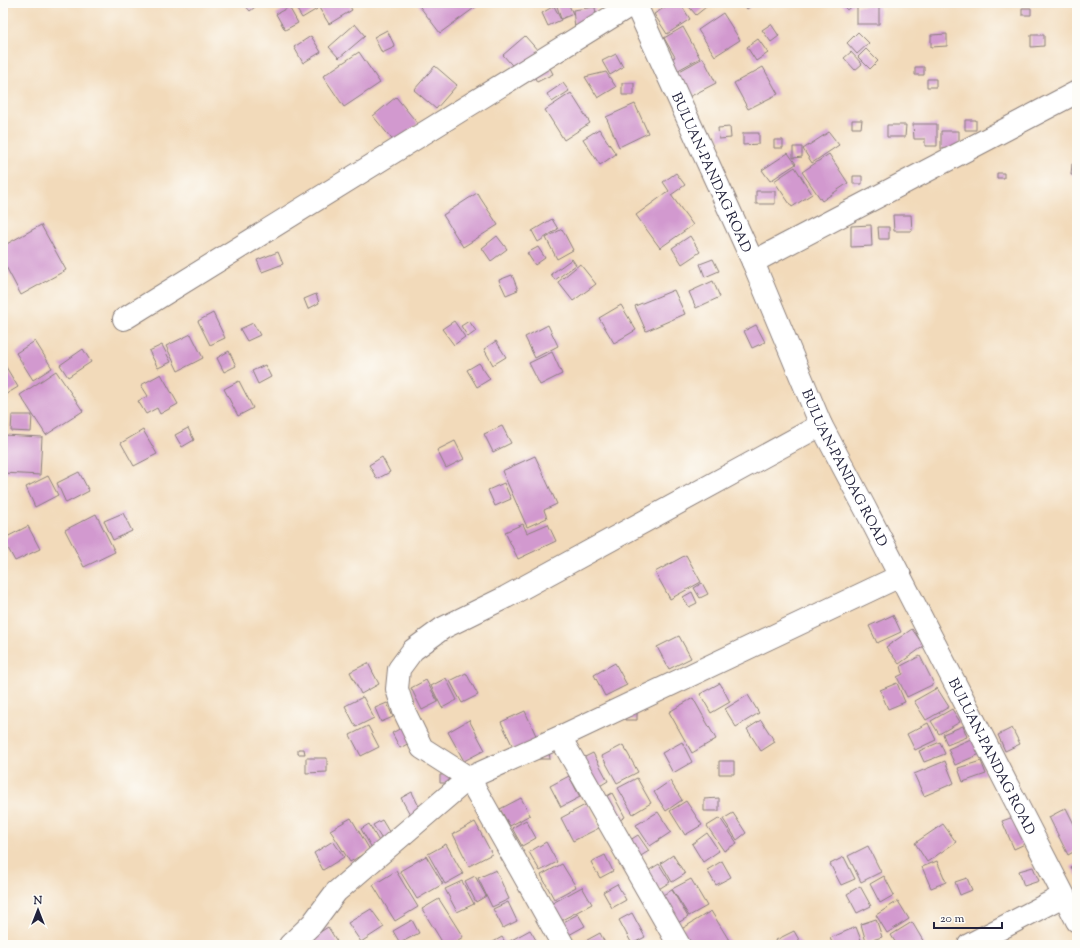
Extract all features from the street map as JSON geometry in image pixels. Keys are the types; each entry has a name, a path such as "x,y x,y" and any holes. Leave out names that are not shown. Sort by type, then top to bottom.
{"street":[{"name":"BULUAN-PANDAG ROAD","path":"635,3 753,262 821,425 1077,921"},
{"path":"124,319 635,3"},
{"path":"753,262 1077,92"},
{"path":"563,945 469,778 422,748 404,711 397,689 399,669 413,650 443,628 506,597 821,425"},
{"path":"290,945 312,924 336,892 469,778 560,738 900,576"},
{"path":"560,738 679,945"},
{"path":"968,945 1063,896"}],"building":[{"path":"243,3 260,3 250,11"},
{"path":"293,3 313,3 317,9 302,18"},
{"path":"316,3 348,3 352,10 329,24"},
{"path":"417,3 475,3 477,6 440,33"},
{"path":"556,3 568,3 573,14 561,19"},
{"path":"672,3 680,3 690,19 667,34 654,14"},
{"path":"686,3 711,3 696,15"},
{"path":"742,3 755,3 747,9"},
{"path":"841,3 855,3 847,10"},
{"path":"879,5 879,24 857,24 857,6"},
{"path":"554,6 561,20 548,26 542,13"},
{"path":"289,7 298,23 285,30 276,14"},
{"path":"595,7 597,25 575,28 573,10"},
{"path":"1022,8 1031,8 1031,15 1022,15"},
{"path":"723,13 740,40 715,56 698,30"},
{"path":"355,24 365,36 339,58 329,47"},
{"path":"771,24 779,36 771,42 762,30"},
{"path":"683,27 700,58 671,74 664,63 675,57 664,38"},
{"path":"387,30 395,47 382,53 374,37"},
{"path":"858,32 869,43 857,54 847,43"},
{"path":"947,34 947,46 931,47 931,35"},
{"path":"1031,35 1044,35 1044,46 1031,47"},
{"path":"311,36 321,52 303,63 294,47"},
{"path":"525,36 540,53 518,72 503,55"},
{"path":"758,39 768,53 756,61 747,47"},
{"path":"866,49 878,61 870,69 858,57"},
{"path":"359,52 380,83 344,107 323,76"},
{"path":"851,52 862,64 855,70 844,58"},
{"path":"616,54 623,67 610,75 602,61"},
{"path":"703,58 716,83 689,97 676,73"},
{"path":"548,64 553,74 537,82 532,72"},
{"path":"435,66 457,85 436,109 414,90"},
{"path":"763,67 778,94 748,109 734,83"},
{"path":"915,67 924,67 924,75 915,75"},
{"path":"606,72 616,87 598,98 585,77"},
{"path":"927,79 936,79 936,87 927,87"},
{"path":"563,83 569,91 552,102 547,94"},
{"path":"622,83 634,83 634,95 622,95"},
{"path":"571,93 590,123 564,140 545,110"},
{"path":"396,97 418,124 395,143 373,116"},
{"path":"635,104 648,133 619,147 606,117"},
{"path":"852,120 862,120 861,128 852,128"},
{"path":"965,120 976,120 976,130 965,130"},
{"path":"913,124 937,124 937,146 925,146 925,139 914,139"},
{"path":"887,125 906,125 905,137 887,137"},
{"path":"730,127 731,138 719,139 718,128"},
{"path":"599,129 616,154 600,165 583,139"},
{"path":"941,131 959,131 959,149 941,149"},
{"path":"829,132 839,145 812,163 803,149"},
{"path":"743,133 759,133 759,144 743,145"},
{"path":"774,140 783,140 783,148 774,148"},
{"path":"793,147 802,147 802,157 793,158"},
{"path":"788,153 796,164 770,181 762,170"},
{"path":"829,154 848,183 822,201 802,172"},
{"path":"1072,164 1077,164 1077,175 1071,175"},
{"path":"795,167 812,194 792,207 774,181"},
{"path":"676,173 685,185 671,195 693,225 660,248 636,215 669,191 663,182"},
{"path":"997,173 1004,173 1004,178 997,178"},
{"path":"853,176 862,176 862,184 853,184"},
{"path":"756,191 775,191 775,204 756,204"},
{"path":"477,193 498,225 463,247 443,215"},
{"path":"893,215 911,215 912,231 894,231"},
{"path":"552,219 558,229 538,242 532,231"},
{"path":"41,225 66,270 21,295 3,261 3,246"},
{"path":"871,225 872,246 851,247 851,226"},
{"path":"878,227 889,227 889,239 879,239"},
{"path":"562,229 573,250 557,259 546,238"},
{"path":"497,236 507,249 491,261 482,248"},
{"path":"690,236 700,252 682,264 672,248"},
{"path":"538,247 545,258 535,265 527,253"},
{"path":"278,252 283,264 262,272 257,260"},
{"path":"572,259 576,265 555,280 551,274"},
{"path":"713,259 719,271 705,277 700,264"},
{"path":"580,264 596,284 573,301 558,282"},
{"path":"512,275 518,290 506,295 499,280"},
{"path":"713,281 720,297 696,308 689,292"},
{"path":"674,290 685,314 646,331 635,306"},
{"path":"316,294 319,303 308,309 304,299"},
{"path":"621,305 636,330 614,343 599,318"},
{"path":"213,313 225,338 210,345 198,321"},
{"path":"454,321 465,337 454,345 442,329"},
{"path":"469,321 476,331 468,337 461,326"},
{"path":"253,323 260,335 247,341 240,329"},
{"path":"548,325 558,346 535,358 525,337"},
{"path":"756,325 765,342 752,348 744,331"},
{"path":"191,334 203,358 178,371 166,346"},
{"path":"35,341 52,368 33,380 16,353"},
{"path":"496,341 506,357 493,365 484,349"},
{"path":"162,345 171,362 158,368 149,351"},
{"path":"83,349 91,362 68,377 60,365"},
{"path":"229,351 236,366 224,372 217,358"},
{"path":"552,352 562,374 540,385 529,363"},
{"path":"3,362 18,387 3,396"},
{"path":"479,363 490,379 477,387 467,370"},
{"path":"265,365 271,377 258,384 252,371"},
{"path":"56,371 83,411 46,435 20,395"},
{"path":"161,374 178,404 160,414 157,408 146,414 138,401 148,396 141,385"},
{"path":"239,381 253,408 238,416 224,389"},
{"path":"12,415 32,415 31,432 11,431"},
{"path":"502,426 511,443 493,452 484,434"},
{"path":"188,428 194,440 182,447 175,435"},
{"path":"143,430 157,454 134,466 121,443"},
{"path":"4,435 42,437 40,475 3,473"},
{"path":"455,441 464,459 446,468 437,450"},
{"path":"535,456 557,504 544,510 547,518 527,527 502,471"},
{"path":"382,457 390,472 377,479 369,465"},
{"path":"79,472 89,491 66,503 57,483"},
{"path":"48,476 58,495 35,507 26,487"},
{"path":"504,483 511,499 495,506 488,490"},
{"path":"123,513 132,531 113,540 104,521"},
{"path":"96,514 115,552 84,567 65,530"},
{"path":"523,524 527,533 548,524 556,541 518,559 505,532"},
{"path":"28,526 40,549 15,561 3,539"},
{"path":"686,555 701,582 670,599 655,572"},
{"path":"702,583 708,594 700,598 694,588"},
{"path":"692,592 697,603 689,607 683,597"},
{"path":"893,615 901,632 877,643 869,626"},
{"path":"912,629 924,646 899,664 886,647"},
{"path":"679,636 691,658 669,669 657,647"},
{"path":"920,656 934,684 907,697 897,677 903,674 901,666"},
{"path":"368,663 379,684 361,694 350,672"},
{"path":"615,663 627,685 605,696 594,675"},
{"path":"466,673 478,695 462,703 450,681"},
{"path":"446,678 457,700 442,708 431,686"},
{"path":"426,680 438,702 422,710 411,688"},
{"path":"720,683 730,702 711,713 700,694"},
{"path":"897,683 905,702 888,709 880,690"},
{"path":"937,688 949,707 926,720 914,701"},
{"path":"748,695 759,713 736,727 725,709"},
{"path":"363,697 374,718 356,727 345,706"},
{"path":"693,698 716,739 692,753 669,712"},
{"path":"387,703 393,717 381,722 375,708"},
{"path":"625,709 637,710 637,720 625,720"},
{"path":"952,709 960,722 939,734 931,721"},
{"path":"525,711 538,740 515,751 501,722"},
{"path":"469,720 485,750 464,761 448,732"},
{"path":"761,720 775,742 761,751 747,729"},
{"path":"928,723 936,740 915,750 907,734"},
{"path":"407,725 415,740 400,748 392,733"},
{"path":"368,726 379,747 361,756 350,735"},
{"path":"963,726 967,737 947,745 943,734"},
{"path":"1012,728 1020,744 1005,751 998,735"},
{"path":"973,738 980,754 955,765 948,749"},
{"path":"682,742 692,762 673,773 662,753"},
{"path":"940,742 945,754 924,762 919,751"},
{"path":"623,745 638,772 617,783 602,756"},
{"path":"298,749 304,749 305,754 298,754"},
{"path":"549,750 550,759 537,759"},
{"path":"593,753 608,781 593,790 577,761"},
{"path":"306,758 327,758 327,772 306,773"},
{"path":"719,761 734,761 734,774 719,774"},
{"path":"945,761 954,783 924,796 914,774"},
{"path":"981,761 986,774 963,782 958,768"},
{"path":"454,774 454,783 440,783 440,775"},
{"path":"569,776 580,797 561,807 550,786"},
{"path":"637,778 651,803 633,814 618,788"},
{"path":"670,781 682,800 666,811 654,792"},
{"path":"412,792 422,813 412,818 401,798"},
{"path":"612,793 625,817 612,825 599,801"},
{"path":"521,798 530,815 510,826 500,809"},
{"path":"719,798 719,811 704,811 704,799"},
{"path":"686,801 702,825 685,835 670,811"},
{"path":"587,804 599,828 573,841 561,818"},
{"path":"1066,808 1077,830 1077,850 1068,855 1049,817"},
{"path":"658,812 671,832 650,846 636,825"},
{"path":"733,813 746,833 737,840 723,819"},
{"path":"1016,816 1027,843 1014,849 1002,821"},
{"path":"351,818 370,850 350,862 330,830"},
{"path":"720,818 737,843 724,851 707,826"},
{"path":"382,820 391,835 383,841 373,825"},
{"path":"526,820 536,838 522,846 512,828"},
{"path":"475,822 492,854 469,866 453,834"},
{"path":"369,824 381,845 373,850 361,829"},
{"path":"943,824 956,842 927,862 915,843"},
{"path":"707,833 719,851 703,862 692,844"},
{"path":"638,835 649,851 634,860 624,844"},
{"path":"333,841 344,857 323,870 314,853"},
{"path":"546,842 557,862 540,871 529,852"},
{"path":"446,844 463,874 445,884 428,854"},
{"path":"868,846 881,872 861,882 848,856"},
{"path":"605,855 613,871 600,878 591,862"},
{"path":"673,855 685,874 672,882 661,863"},
{"path":"426,856 443,884 417,899 400,871"},
{"path":"844,857 855,879 841,885 830,864"},
{"path":"722,861 731,877 716,885 707,870"},
{"path":"937,861 946,882 931,888 922,867"},
{"path":"562,864 576,887 554,899 541,875"},
{"path":"659,864 670,882 654,892 643,874"},
{"path":"1077,864 1077,876 1071,867"},
{"path":"1033,867 1039,881 1024,886 1019,871"},
{"path":"496,870 509,899 492,907 478,878"},
{"path":"396,871 418,907 395,921 373,885"},
{"path":"475,876 486,896 476,902 465,881"},
{"path":"884,876 894,895 880,903 870,884"},
{"path":"967,878 972,890 960,895 955,882"},
{"path":"691,879 707,906 689,916 672,889"},
{"path":"462,881 474,904 457,912 445,889"},
{"path":"617,884 626,900 612,908 603,892"},
{"path":"860,886 871,906 857,913 847,894"},
{"path":"582,887 592,904 560,921 551,904"},
{"path":"672,890 688,917 671,927 655,899"},
{"path":"439,899 463,937 450,945 444,945 422,909"},
{"path":"898,901 909,919 887,933 876,915"},
{"path":"508,902 517,921 503,928 493,909"},
{"path":"371,909 384,927 361,942 348,923"},
{"path":"711,911 732,945 683,945 675,933"},
{"path":"632,913 645,937 632,944 619,920"},
{"path":"578,914 585,926 567,936 560,924"},
{"path":"876,919 882,937 866,942 861,924"},
{"path":"412,920 419,933 400,943 393,931"},
{"path":"912,922 925,944 897,945 891,935"},
{"path":"328,927 338,943 335,945 316,945 311,938"},
{"path":"856,927 863,945 833,945 830,938"},
{"path":"530,930 539,945 509,945 508,942"},
{"path":"794,931 802,945 778,945 776,940"},
{"path":"600,933 606,945 578,945"},
{"path":"502,937 507,945 488,945"}]}
